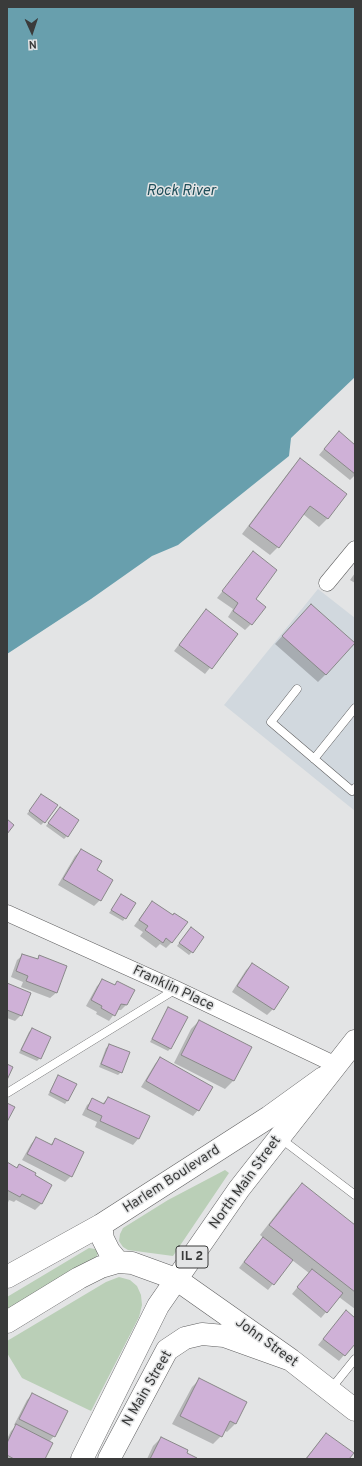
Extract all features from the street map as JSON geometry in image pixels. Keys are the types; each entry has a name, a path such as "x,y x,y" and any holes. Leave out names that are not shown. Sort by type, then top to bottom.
{"main road":[{"name":"North Main Street","path":"82,1459 158,1306 239,1189 355,1042"},
{"name":"Harlem Boulevard","path":"7,1277 100,1225 269,1117 333,1069"},
{"path":"100,1225 103,1240 109,1251 118,1262"},
{"path":"7,1322 79,1278 101,1267 118,1262 132,1263 176,1279"},
{"name":"John Street","path":"176,1279 292,1360 329,1391 355,1410"},
{"name":"N Main Street","path":"109,1459 167,1350 185,1338 202,1334 224,1336 292,1360"}],"street":[{"path":"328,583 355,549"},
{"name":"Franklin Place","path":"8,914 176,990 333,1069"}],"lane":[{"path":"297,689 271,722 314,759 354,790"},
{"path":"314,759 355,708"},
{"path":"7,1093 176,990"},
{"path":"279,1137 355,1195"},
{"path":"329,1391 355,1360"}],"shaded area":[{"path":"318,589 355,618 355,811 224,705"}],"green space":[{"path":"225,1170 229,1173 173,1256 128,1250 123,1247 119,1241 123,1228 168,1200"},
{"path":"89,1248 95,1249 98,1252 97,1256 93,1260 7,1311 7,1297"},
{"path":"119,1277 130,1280 137,1286 141,1295 142,1305 139,1317 91,1411 22,1378 7,1353 7,1341 106,1282"}],"water":[{"name":"Rock River","path":"7,7 355,7 355,377 291,438 289,456 178,545 152,556 91,599 7,654"}],"building":[{"path":"339,431 355,445 355,474 324,449"},
{"path":"300,458 347,494 328,519 310,506 279,548 249,526"},
{"path":"253,551 277,570 256,599 266,607 252,625 233,611 238,603 222,591"},
{"path":"311,604 355,643 326,675 282,636"},
{"path":"206,609 238,634 212,669 179,645"},
{"path":"41,794 58,805 45,823 29,811"},
{"path":"60,807 79,820 68,837 48,823"},
{"path":"7,819 14,825 7,834"},
{"path":"81,849 102,861 97,870 113,880 101,901 63,879"},
{"path":"121,894 136,903 126,919 111,910"},
{"path":"152,901 173,915 174,913 188,922 172,943 166,938 163,943 145,930 148,926 139,920"},
{"path":"191,927 204,937 193,953 179,943"},
{"path":"22,954 38,959 39,955 67,966 57,993 26,981 28,976 16,971"},
{"path":"252,963 289,987 274,1010 237,986"},
{"path":"102,979 115,985 117,981 135,990 127,1005 121,1004 115,1016 91,1000"},
{"path":"7,983 31,993 22,1016 7,1010"},
{"path":"168,1007 188,1017 171,1049 152,1039"},
{"path":"199,1020 252,1047 234,1081 181,1055"},
{"path":"32,1028 51,1037 41,1059 21,1050"},
{"path":"109,1044 130,1052 122,1073 101,1064"},
{"path":"160,1057 213,1087 199,1111 146,1081"},
{"path":"7,1064 13,1067 7,1080"},
{"path":"58,1075 77,1084 68,1101 50,1092"},
{"path":"108,1097 150,1116 139,1139 100,1121 102,1116 87,1109 92,1098 104,1104"},
{"path":"7,1103 15,1107 7,1122"},
{"path":"36,1137 52,1145 55,1138 84,1152 72,1177 27,1154"},
{"path":"7,1162 17,1168 19,1164 36,1173 35,1175 52,1185 42,1204 22,1194 20,1197 7,1190"},
{"path":"302,1183 355,1225 355,1292 269,1225"},
{"path":"263,1237 293,1260 274,1285 244,1262"},
{"path":"312,1269 343,1293 327,1313 297,1287"},
{"path":"346,1310 355,1318 355,1344 345,1356 323,1339"},
{"path":"199,1378 247,1402 236,1424 230,1421 222,1437 180,1416"},
{"path":"32,1393 68,1411 55,1437 19,1419"},
{"path":"16,1424 53,1443 45,1459 14,1459 7,1455 7,1443"},
{"path":"326,1433 354,1453 349,1459 306,1459"},
{"path":"161,1437 188,1450 187,1453 197,1459 150,1459"}]}
